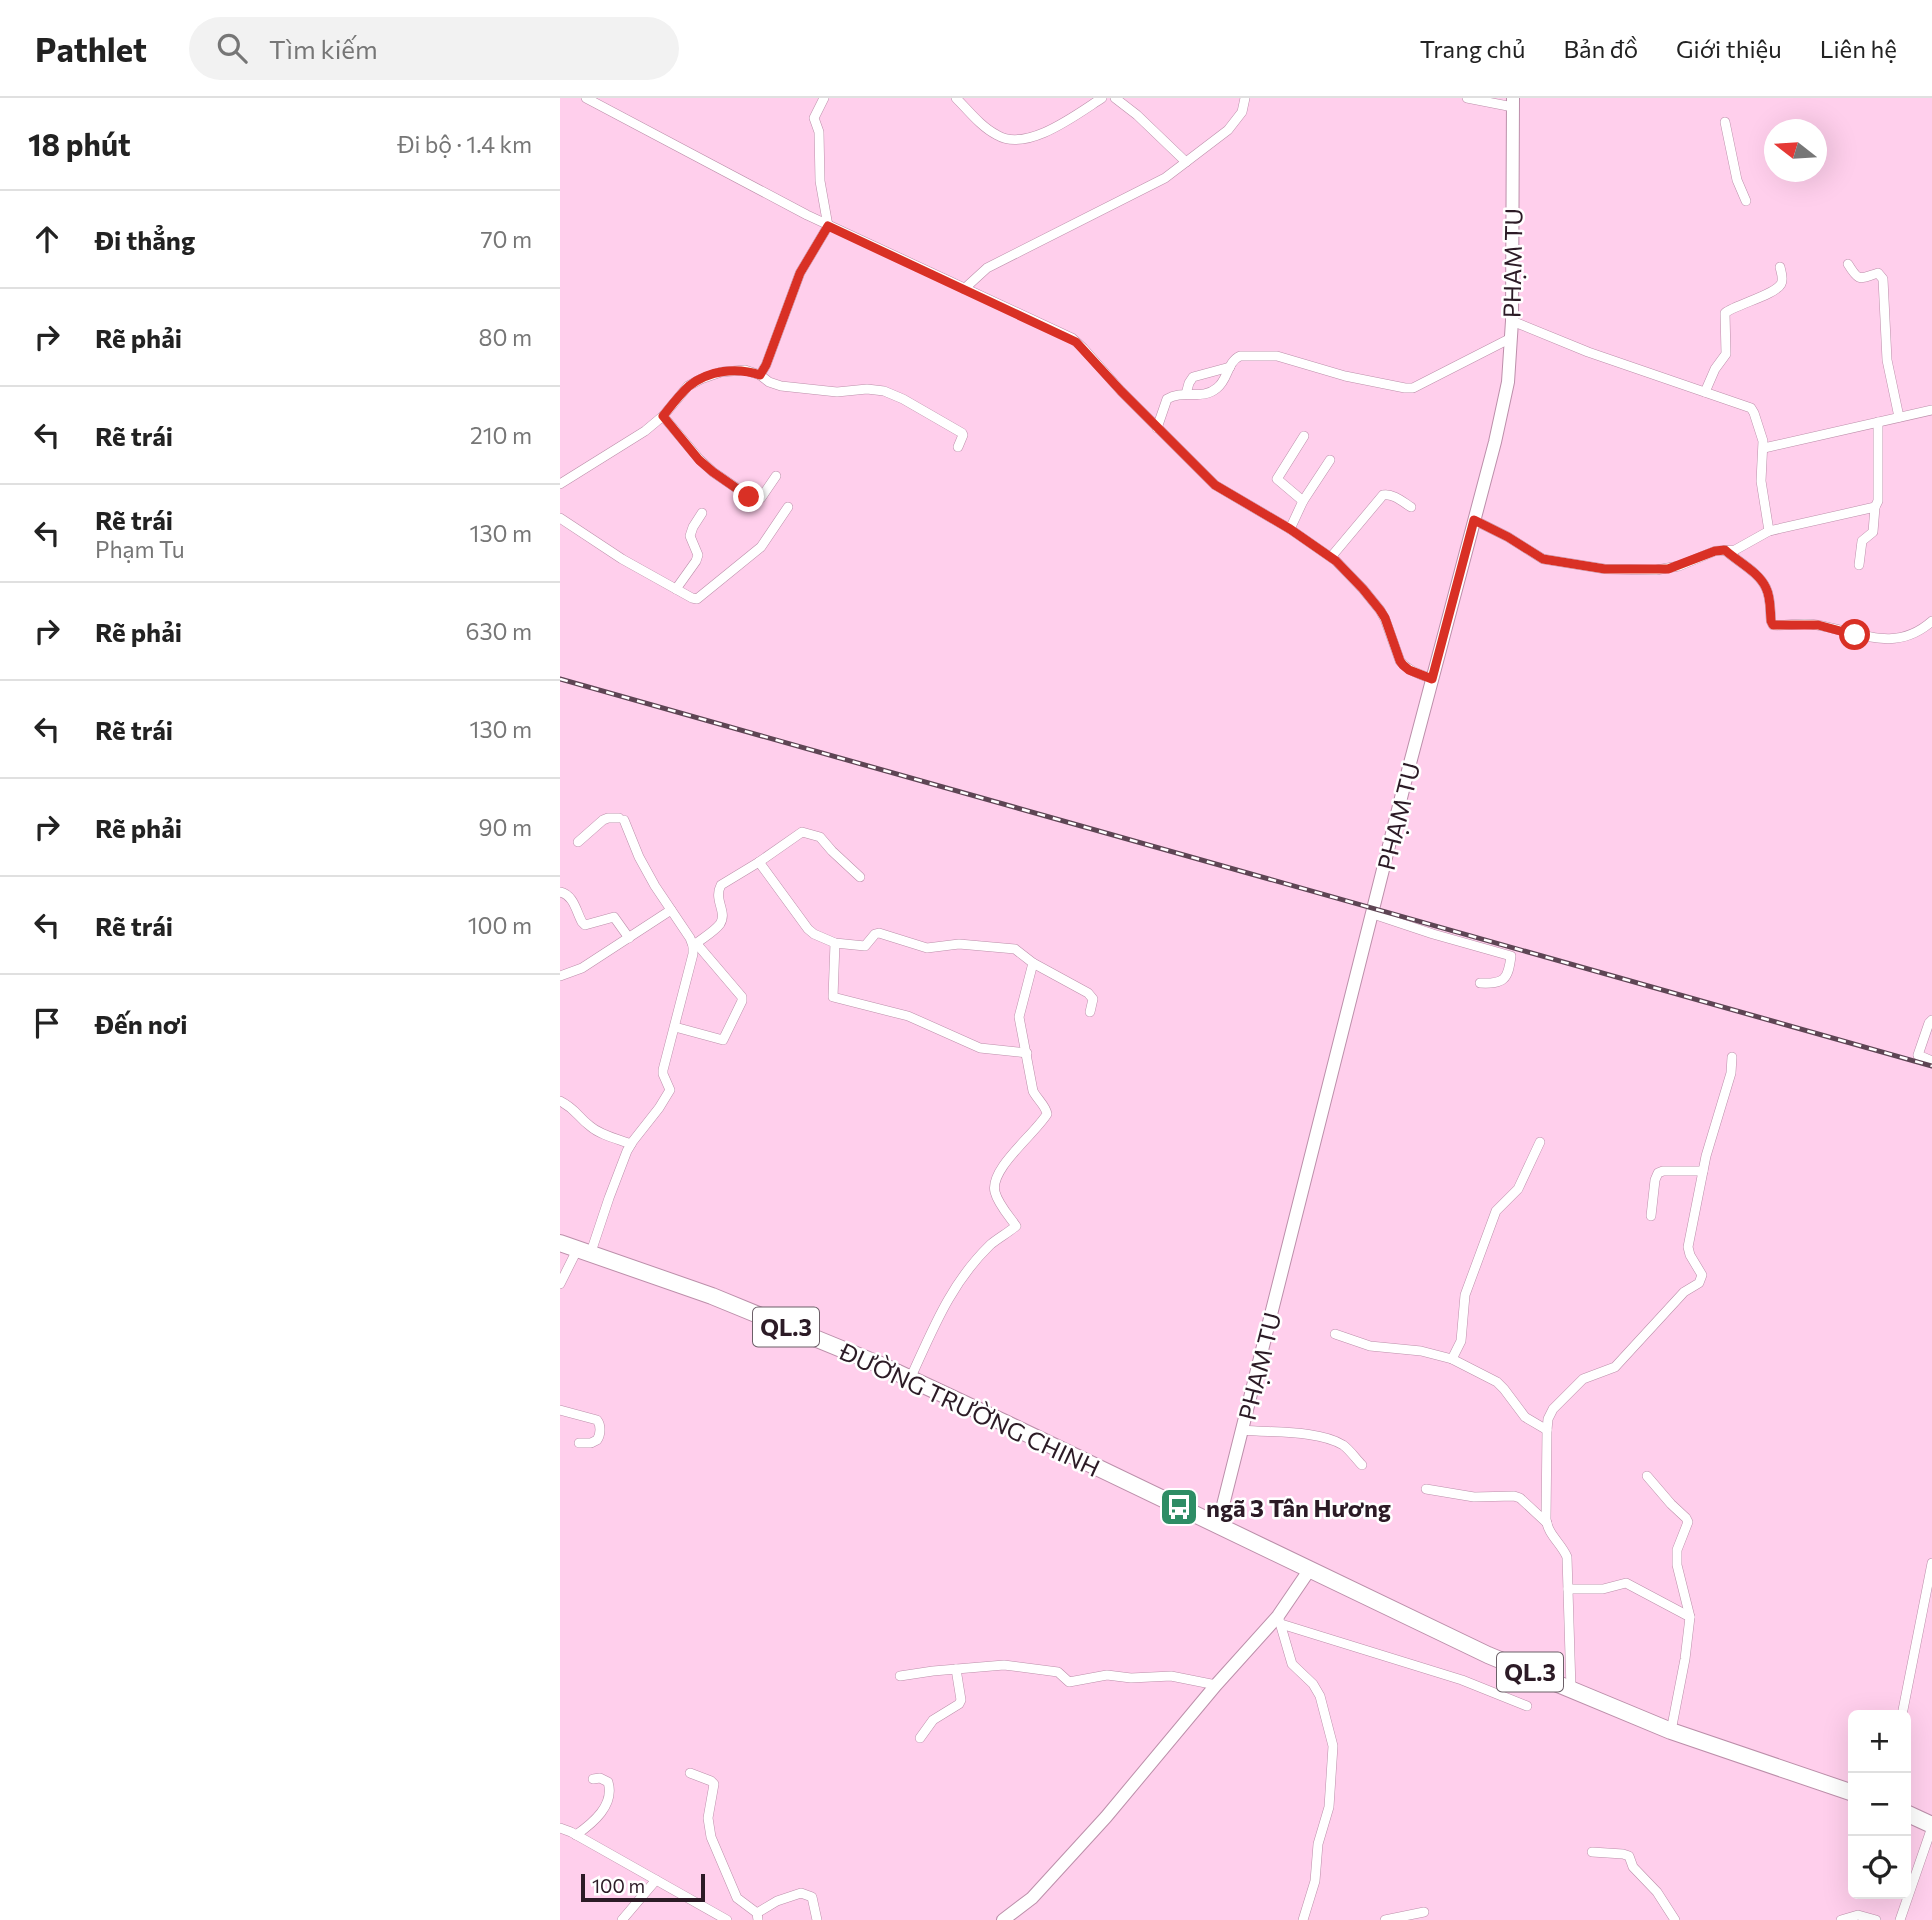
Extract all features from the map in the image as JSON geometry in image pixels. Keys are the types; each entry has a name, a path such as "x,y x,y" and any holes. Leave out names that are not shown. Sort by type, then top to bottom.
{"highway":[{"name":"ĐƯỜNG TRƯỜNG CHINH","path":"560,1243 712,1296 909,1378 1218,1525"},
{"name":"QL.3","path":"1218,1525 1488,1655 1671,1731 1848,1791"},
{"path":"1911,1816 1932,1826"}],"street":[{"path":"586,98 828,226 1076,342 1215,485 1290,529 1331,557 1380,610 1403,665 1432,679"},
{"path":"760,375 800,273 828,226 820,181 819,132 814,118 824,98"},
{"path":"956,98 990,131 1007,139 1048,132 1102,98"},
{"path":"1115,98 1137,115 1186,162"},
{"path":"964,289 988,268 1165,177 1228,130 1242,112 1245,98"},
{"path":"1467,98 1513,102"},
{"name":"PHẠM TU","path":"1218,1525 1506,392 1512,321 1513,102"},
{"path":"1725,122 1737,180 1746,201"},
{"path":"1848,264 1856,277 1863,279 1878,273 1883,279 1886,360 1899,417"},
{"path":"1705,392 1715,369 1726,354 1725,313 1779,286 1782,279 1780,267"},
{"path":"1512,321 1588,352 1751,408 1764,447 1762,481 1769,531"},
{"path":"1157,428 1167,399 1186,394 1200,396 1217,388 1236,357 1275,356 1345,376 1405,388 1413,387 1511,338"},
{"path":"1186,394 1193,377 1230,367"},
{"path":"560,484 645,431 663,416 688,386 721,372 745,370 781,386 849,393 867,389 884,391 903,398 962,433 958,447"},
{"path":"1764,447 1932,410"},
{"path":"663,416 699,460 754,500 761,498 776,476"},
{"path":"1859,565 1862,541 1873,533 1878,501 1878,422"},
{"path":"1303,501 1277,482 1277,479 1304,436"},
{"path":"1290,529 1303,501 1330,460"},
{"path":"1331,557 1382,495 1393,496 1411,507"},
{"path":"560,518 598,545 692,598 700,598 761,547 788,507"},
{"path":"1474,520 1543,559 1605,569 1668,569 1715,551 1735,550 1769,531 1875,507"},
{"path":"676,589 696,561 698,555 690,536 702,513"},
{"path":"1725,550 1758,576 1766,586 1773,625 1818,625 1860,636 1894,639 1909,636 1932,621"},
{"path":"578,842 603,820 622,819 639,857 671,910 695,945 742,997 723,1040 675,1027"},
{"path":"560,1284 584,1250 631,1144 670,1090 663,1070 695,945 720,924 722,919 718,897 721,885 803,832 820,837 860,877"},
{"path":"759,862 814,934 835,943 865,946 875,934 883,933 928,948 954,944 1008,947 1088,993 1093,999 1090,1012"},
{"path":"560,892 568,894 585,925 614,917 629,938"},
{"path":"560,976 582,968 671,910"},
{"path":"1373,914 1511,956 1503,980 1496,984 1480,983"},
{"path":"835,943 833,997 908,1016 980,1048 1027,1053"},
{"path":"909,1378 952,1291 992,1244 1016,1226 996,1196 994,1188 996,1178 1003,1167 1047,1114 1033,1091 1019,1017 1032,963"},
{"path":"1932,1020 1928,1023 1918,1055 1932,1061"},
{"path":"1571,1689 1567,1557 1551,1535 1547,1523 1548,1419 1553,1409 1583,1379 1615,1367 1684,1292 1702,1279 1688,1247 1708,1147 1731,1073 1732,1057"},
{"path":"560,1101 575,1109 596,1130 631,1144"},
{"path":"1452,1359 1461,1341 1465,1296 1496,1210 1518,1189 1540,1142"},
{"path":"1651,1216 1658,1173 1703,1171"},
{"path":"1335,1335 1370,1346 1421,1351 1452,1359 1497,1382 1525,1417 1546,1430"},
{"path":"560,1421 561,1410 597,1420 600,1424 597,1440 579,1443"},
{"path":"1243,1430 1304,1434 1329,1440 1345,1447 1362,1465"},
{"path":"1647,1476 1688,1522 1677,1550 1677,1565 1690,1617 1671,1731"},
{"path":"1426,1489 1474,1497 1514,1496 1520,1498 1547,1523"},
{"path":"1903,1710 1932,1563"},
{"path":"1003,1920 1032,1898 1106,1817 1216,1685 1280,1620 1310,1569"},
{"path":"1568,1589 1603,1589 1626,1583 1690,1617"},
{"path":"1280,1620 1462,1680 1527,1706"},
{"path":"1280,1620 1292,1664 1313,1684 1320,1696 1333,1746 1329,1807 1318,1844 1315,1881 1303,1920"},
{"path":"900,1676 1013,1666 1058,1672 1069,1682 1107,1675 1131,1678 1171,1676 1216,1685"},
{"path":"920,1738 933,1720 960,1704 956,1669"},
{"path":"690,1773 714,1784 708,1818 711,1837 737,1898 757,1917 777,1901 801,1893 812,1897 817,1920"},
{"path":"576,1835 597,1819 607,1800 610,1786 608,1782 600,1778 593,1779"},
{"path":"1900,1920 1932,1826"},
{"path":"560,1828 727,1920"},
{"path":"1592,1852 1629,1856 1633,1867 1657,1892 1675,1920"},
{"path":"622,1920 656,1881"},
{"path":"1385,1920 1424,1912"},
{"path":"1841,1920 1858,1915 1876,1920"}],"railway":[{"path":"560,679 1932,1066"}],"place":[{"name":"ngã 3 Tân Hương","path":"1179,1507"}],"route":[{"path":"749,497 699,460 663,416 688,386 701,379 721,372 745,370 760,375 800,273 828,226 1072,338 1215,485 1290,529 1336,561 1380,610 1400,661 1414,672 1432,679 1474,520 1543,559 1605,569 1668,569 1715,551 1725,550 1758,576 1766,586 1773,625 1818,625 1855,635"}]}
